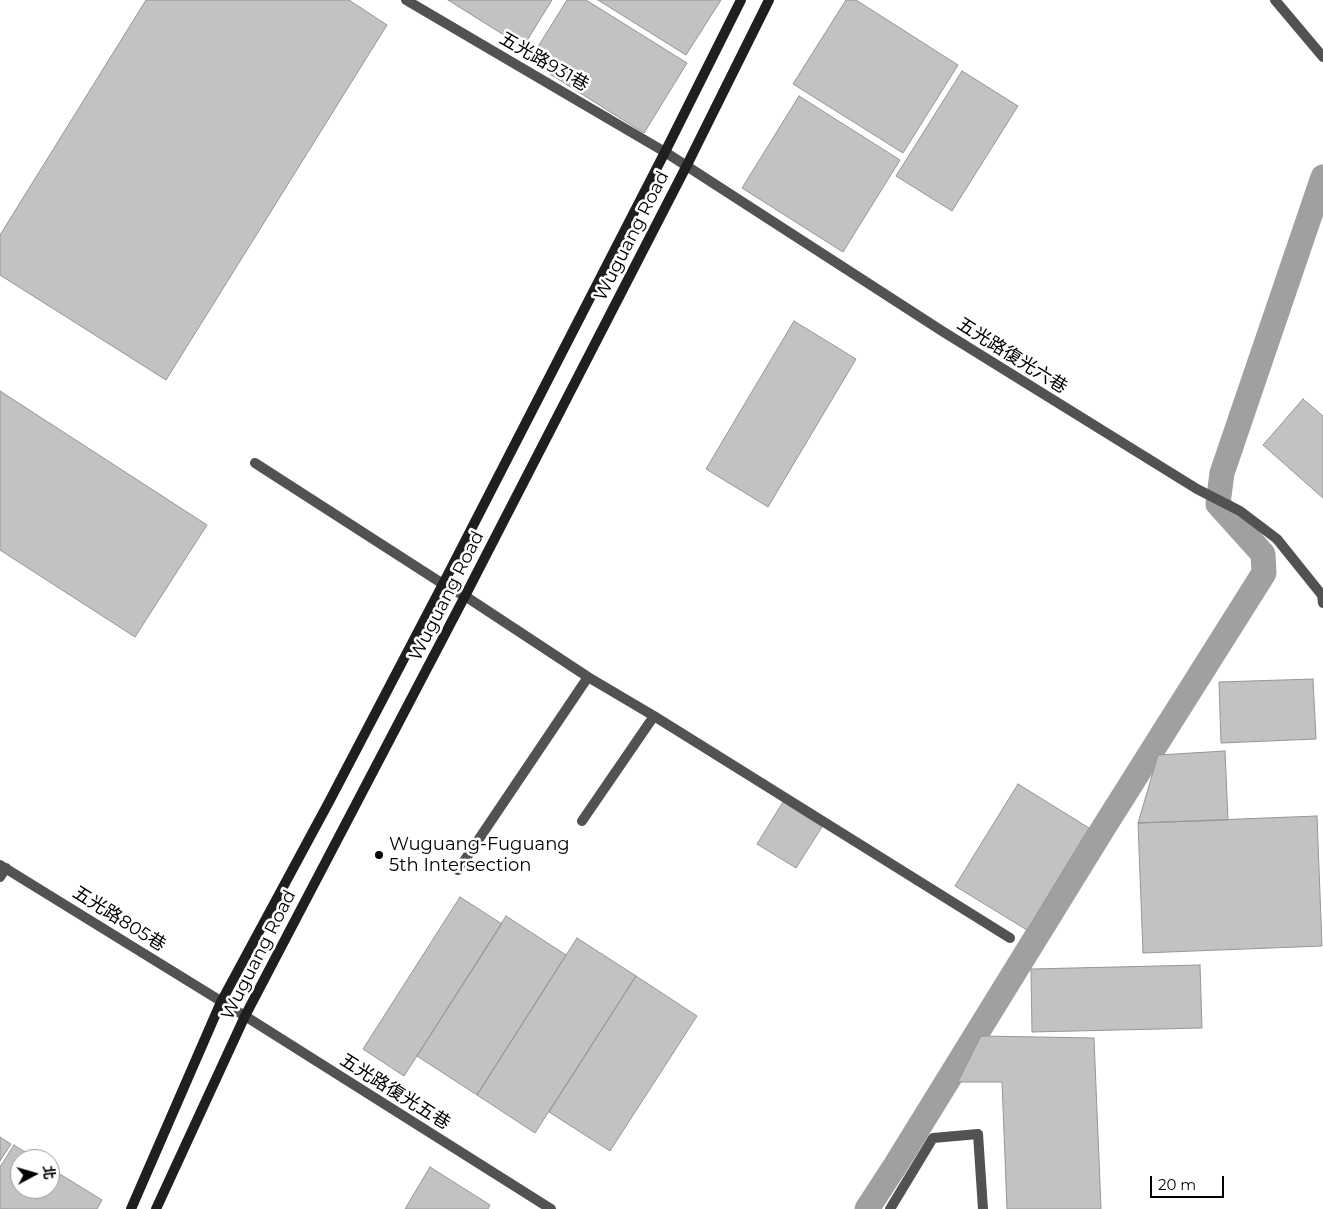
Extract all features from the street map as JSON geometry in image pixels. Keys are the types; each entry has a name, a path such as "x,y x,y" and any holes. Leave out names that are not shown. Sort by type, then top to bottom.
{"main road":[{"name":"Wuguang Road","path":"131,1209 221,1002 330,800 443,584 741,0"},
{"name":"Wuguang Road","path":"156,1209 245,1016 465,596 686,167 769,0"}],"lane":[{"name":"五光路931巷","path":"406,0 665,152"},
{"path":"1275,0 1323,56"},
{"name":"五光路復光六巷","path":"665,152 942,331 1197,490 1240,511 1277,539 1323,595 1323,604"},
{"path":"255,463 443,584 465,596 588,677 654,716 1010,938"},
{"path":"458,870 588,677"},
{"path":"582,822 654,716"},
{"name":"五光路805巷","path":"2,870 221,1002"},
{"name":"五光路復光五巷","path":"221,1002 550,1209"},
{"path":"890,1209 933,1138 978,1134 983,1209"}],"building":[{"path":"146,0 349,0 387,25 166,380 0,275 0,235"},
{"path":"448,0 552,0 523,47"},
{"path":"567,0 586,0 687,63 644,133 529,61"},
{"path":"598,0 721,0 686,55"},
{"path":"846,0 856,0 958,65 903,153 793,84"},
{"path":"962,71 1018,106 952,211 896,176"},
{"path":"799,96 900,160 843,252 742,188"},
{"path":"794,321 856,359 768,507 706,469"},
{"path":"0,391 207,525 135,637 0,550"},
{"path":"1303,399 1323,416 1323,498 1263,445"},
{"path":"1313,679 1316,739 1221,743 1219,682"},
{"path":"1225,751 1228,820 1138,823 1158,755"},
{"path":"1018,784 1089,828 1027,930 955,886"},
{"path":"783,802 822,827 796,868 757,844"},
{"path":"1317,816 1322,946 1143,953 1138,823"},
{"path":"460,897 502,924 404,1076 363,1049"},
{"path":"506,916 566,955 477,1095 417,1056"},
{"path":"577,938 636,976 535,1133 477,1095"},
{"path":"1200,965 1202,1028 1032,1032 1031,969"},
{"path":"636,976 697,1016 610,1151 549,1112"},
{"path":"981,1036 1094,1038 1101,1209 1007,1209 1002,1082 958,1082"},
{"path":"0,1137 11,1144 0,1161"},
{"path":"14,1145 20,1149 11,1149"},
{"path":"10,1151 10,1199 60,1199 60,1174 102,1200 97,1209 0,1209 0,1167"},
{"path":"430,1167 490,1205 488,1209 405,1209"}],"waterway":[{"path":"867,1209 1264,573 1263,554 1218,504 1222,473 1323,177"}],"place":[{"name":"Wuguang-Fuguang 5th Intersection","path":"379,855"}]}
